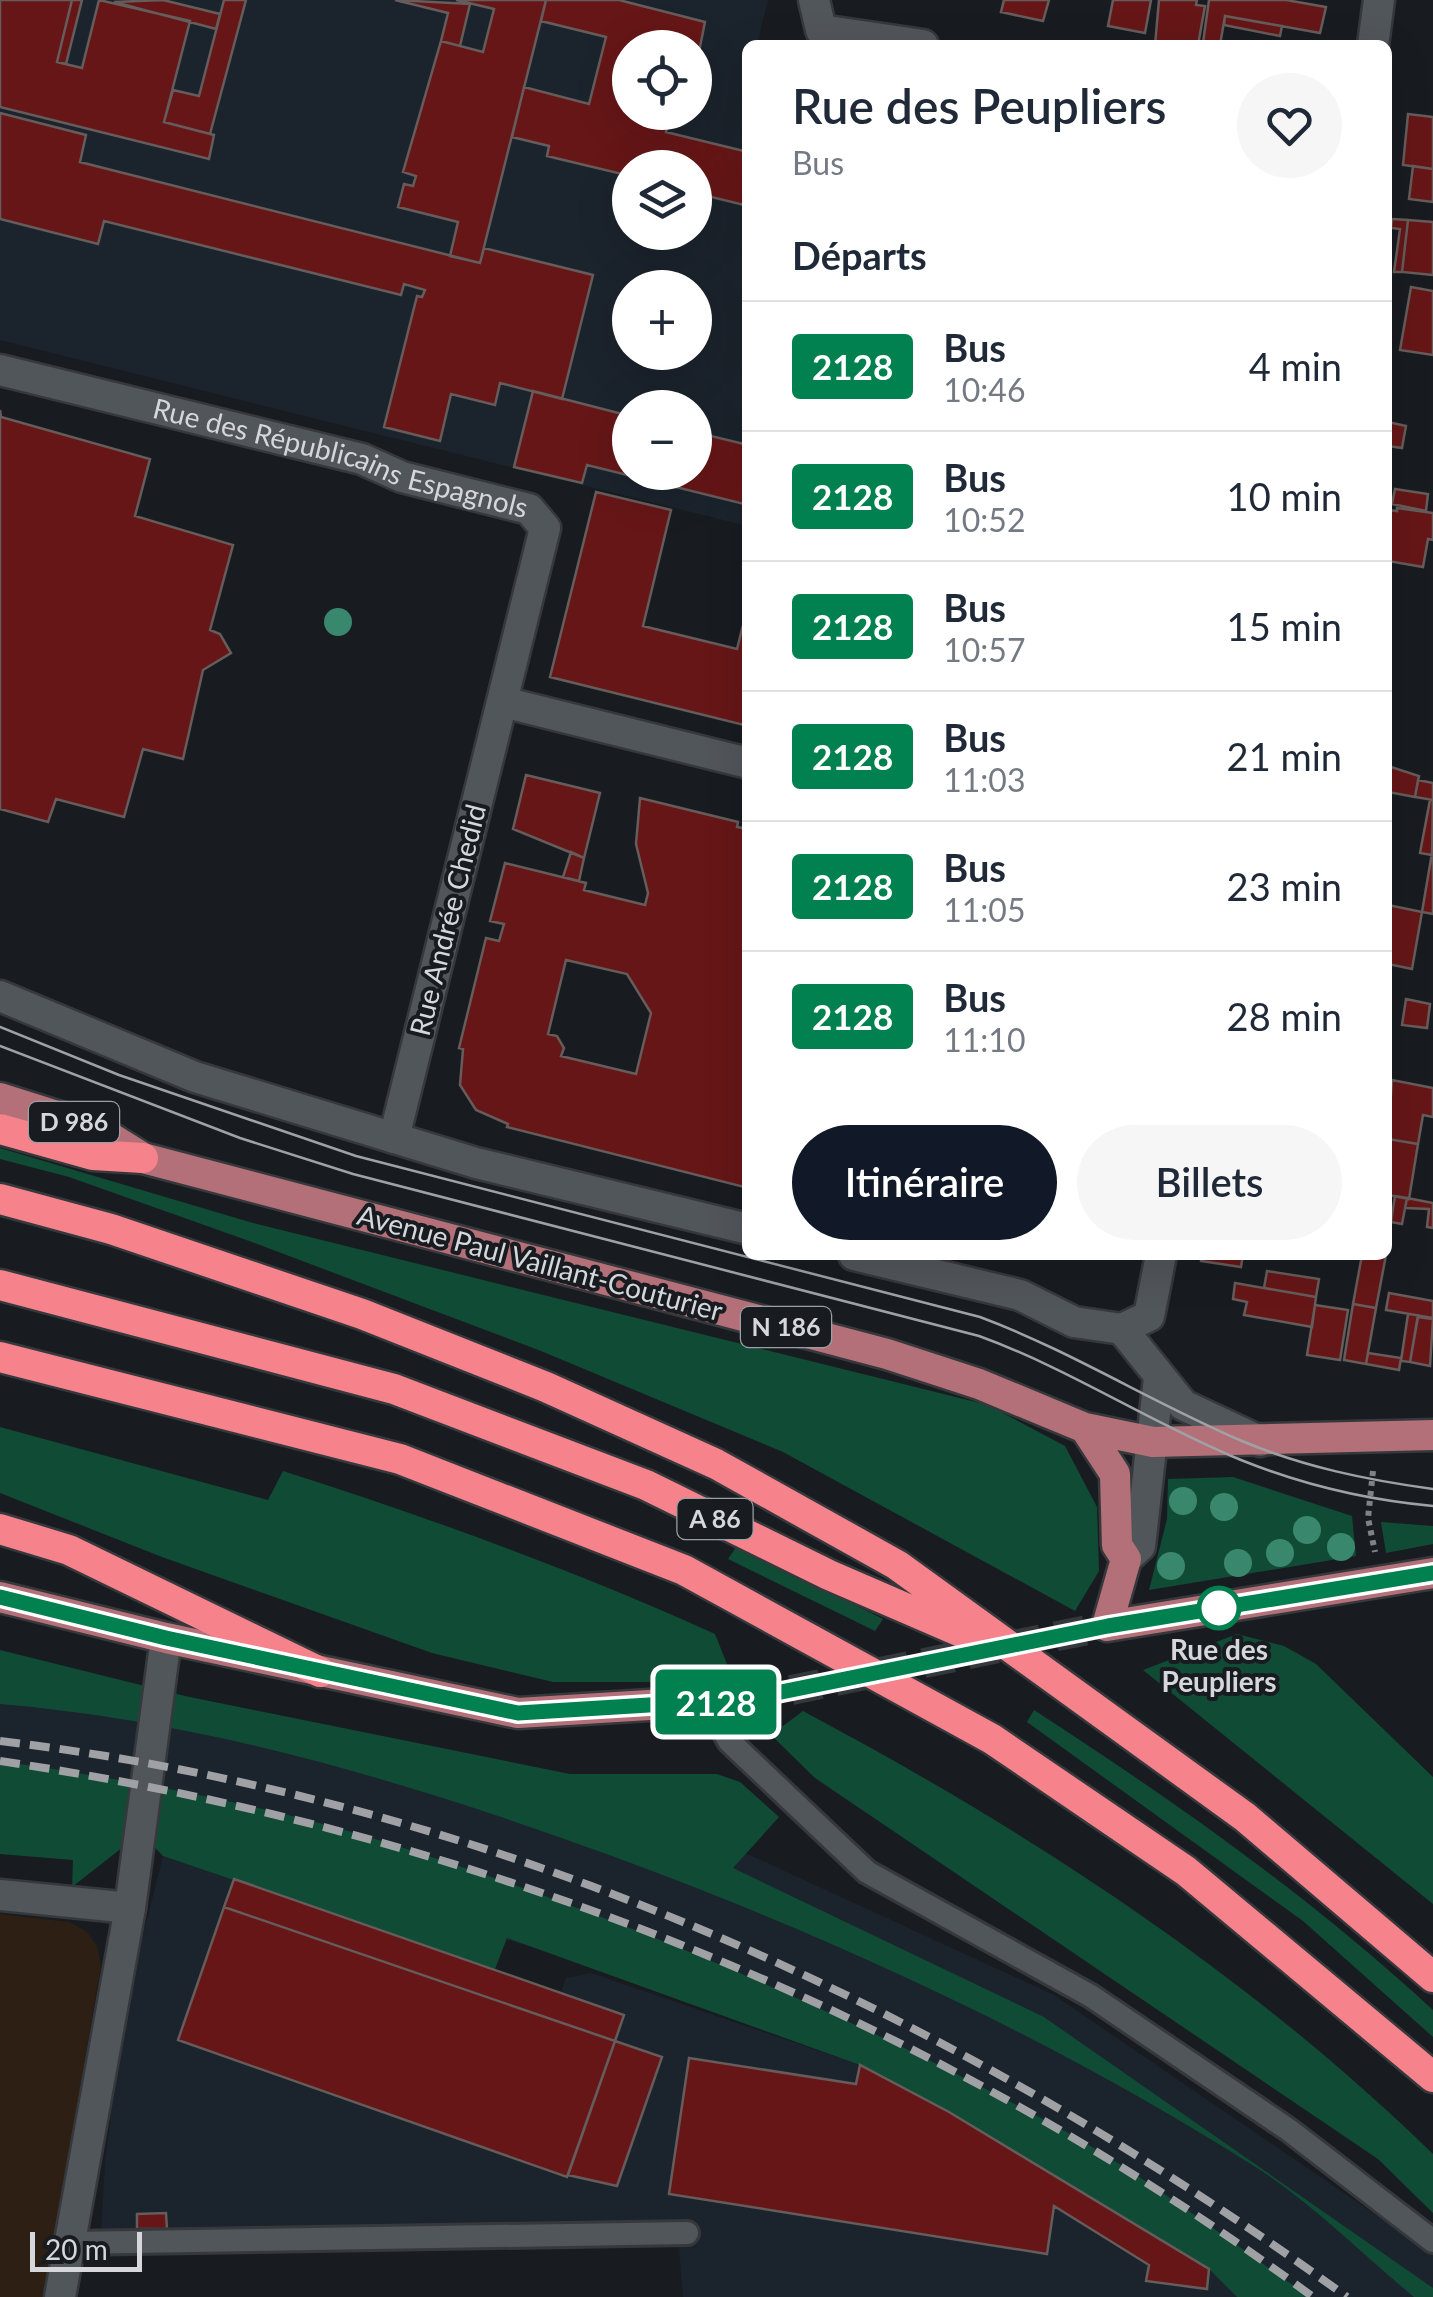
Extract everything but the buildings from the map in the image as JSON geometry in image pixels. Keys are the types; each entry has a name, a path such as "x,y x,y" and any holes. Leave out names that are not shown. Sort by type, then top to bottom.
{"highway":[{"path":"0,1129 93,1154 143,1158"},
{"path":"0,1199 111,1229 344,1308 546,1387 716,1464 898,1565 1030,1662"},
{"name":"A 86","path":"0,1285 394,1389 646,1485 829,1574 1030,1662 1246,1818 1433,1976"},
{"name":"A 86","path":"0,1357 400,1459 684,1570 992,1739 1186,1871 1433,2077"},
{"path":"0,1374 151,1393"},
{"path":"0,1529 69,1550 320,1672"}],"main road":[{"name":"Avenue Paul Vaillant-Couturier","path":"0,1098 94,1128 143,1158 888,1354 979,1384 1085,1428 1153,1442 1433,1435"},
{"path":"1085,1428 1115,1474 1116,1545 1126,1560 1108,1626 1433,1573"},
{"path":"0,1597 166,1638 518,1713 747,1699"}],"street":[{"path":"814,0 821,30 889,40"},
{"path":"1374,40 1380,0"},
{"name":"Rue des Républicains Espagnols","path":"0,370 362,459 402,477 529,510 545,528 503,702"},
{"path":"503,702 742,762"},
{"name":"Rue Andrée Chedid","path":"394,1138 503,702"},
{"path":"0,996 195,1077 476,1163 742,1228"},
{"path":"875,1260 1020,1295 1074,1322 1122,1329 1148,1316 1160,1260"},
{"name":"Avenue Paul Vaillant-Couturier","path":"1122,1329 1184,1405 1260,1441"},
{"path":"1126,1560 1140,1546 1159,1378"},
{"path":"60,2297 130,1908 166,1638"},
{"path":"0,1895 130,1908"}],"lane":[{"path":"708,1703 730,1741 867,1872 1091,1996 1289,2130 1433,2241"},
{"path":"70,2242 688,2233"}],"path":[{"path":"1376,1460 1368,1518 1376,1556"}],"shaded area":[{"path":"0,0 768,0 758,40 742,40 742,525 0,340"},
{"path":"0,1681 484,1763 752,1856 1054,1995 1433,2254 1433,2297 1270,2297 813,2025 0,1799"},
{"path":"163,1856 561,1992 566,1978 591,1973 860,2065 1209,2269 1237,2297 683,2297 679,2247 100,2252 105,2161 124,2010"},
{"path":"0,1914 69,1922 86,1931 97,1946 101,1965 44,2297 0,2297"}],"green space":[{"path":"0,1148 253,1223 988,1405 1065,1446 1097,1507 1099,1571 1075,1611 783,1452 541,1351 252,1242 69,1177 0,1159"},
{"path":"0,1427 268,1500 283,1471 338,1489 555,1567 715,1634 729,1669 650,1682 553,1682 432,1653 162,1557 0,1493"},
{"path":"1233,1477 1352,1516 1356,1556 1149,1590 1167,1519 1168,1479"},
{"path":"1381,1522 1433,1526 1433,1544 1386,1553"},
{"path":"737,1546 883,1619 875,1631 728,1559"},
{"path":"1237,1634 1284,1646 1316,1664 1433,1777 1433,1904 1143,1670"},
{"path":"0,1650 185,1696 570,1774 717,1774 740,1782 779,1817 733,1868 1044,2017 1433,2288 1433,2297 1414,2297 1278,2182 1181,2121 1023,2035 861,1957 612,1856 387,1781 157,1725 0,1704"},
{"path":"1034,1710 1189,1815 1338,1928 1433,2010 1433,2037 1303,1921 1027,1722"},
{"path":"803,1711 1054,1857 1212,1966 1288,2026 1433,2154 1433,2213 1378,2159 815,1778 771,1735"},
{"path":"0,1761 194,1794 338,1828 556,1900 725,1967 891,2042 1084,2142 1310,2297 1237,2297 1209,2269 860,2065 507,1938 495,1969 163,1856 141,1833 72,1887 73,1860 0,1854"}],"tunnel":[{"path":"747,1699 1107,1626"}],"tram line":[{"path":"0,1027 119,1075 356,1156 742,1256"},
{"path":"0,1046 240,1138 353,1174 979,1336 1264,1469 1335,1490 1433,1506"},
{"path":"759,1260 980,1317 1265,1450 1336,1471 1433,1489"}],"railway":[{"path":"0,1741 183,1770 362,1812 537,1867 709,1933 876,2010 1038,2096 1195,2193 1347,2297"},
{"path":"0,1761 177,1793 351,1834 522,1886 689,1948 852,2020 1011,2102 1165,2194 1313,2297"}],"bus line":[{"name":"2128","path":"0,1597 166,1638 518,1713 747,1699 1108,1626 1433,1573"}],"place":[{"name":"Rue des Peupliers","path":"1219,1608"}]}
